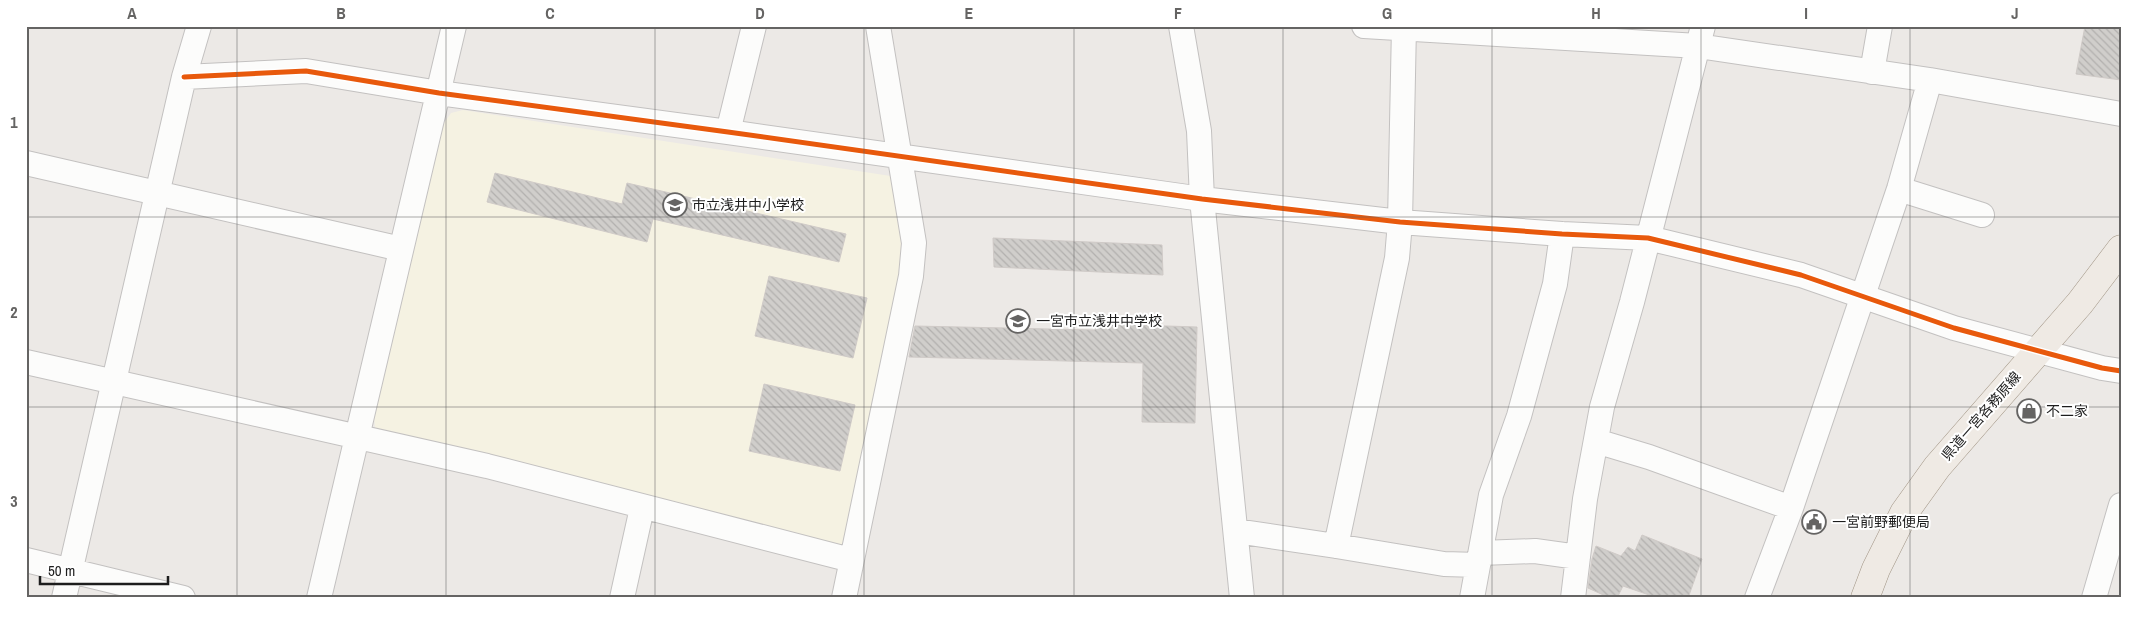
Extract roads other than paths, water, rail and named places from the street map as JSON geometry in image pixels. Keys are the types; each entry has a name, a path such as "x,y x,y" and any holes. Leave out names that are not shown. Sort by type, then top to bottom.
{"main road":[{"name":"県道一宮各務原線","path":"1865,598 1876,569 1904,513 1937,466 2085,296 2121,249"}],"street":[{"path":"64,598 184,77 199,26"},
{"path":"319,598 454,26"},
{"path":"728,132 754,26"},
{"path":"844,598 911,276 914,243 878,26"},
{"path":"1364,26 1700,36 1872,72 1930,80 2121,114"},
{"path":"1872,72 1880,26"},
{"path":"1176,27 1199,131 1202,199 1242,598"},
{"path":"1336,546 1397,258 1400,222 1404,28"},
{"path":"1573,598 1585,499 1602,407 1632,302 1700,36"},
{"path":"184,77 306,71 439,93 1202,199 1400,222 1562,234 1648,238 1801,275 1954,328 2037,352 2102,368 2121,370"},
{"path":"1757,598 1791,508 1861,296 1899,189 1930,80"},
{"path":"26,163 401,249"},
{"path":"1899,189 1982,215"},
{"path":"1472,598 1491,495 1518,416 1556,284 1562,234"},
{"path":"26,362 356,438 487,466 642,508 851,560"},
{"path":"1596,441 1649,457 1791,508"},
{"path":"2094,598 2121,505"},
{"path":"622,598 642,508"},
{"path":"1236,531 1444,564 1535,551 1578,557"},
{"path":"26,560 183,598"}],"place":[{"name":"市立浅井中小学校","path":"675,205"},
{"name":"一宮市立浅井中学校","path":"1018,321"},
{"name":"不二家","path":"2029,411"},
{"name":"一宮前野郵便局","path":"1814,522"}]}
